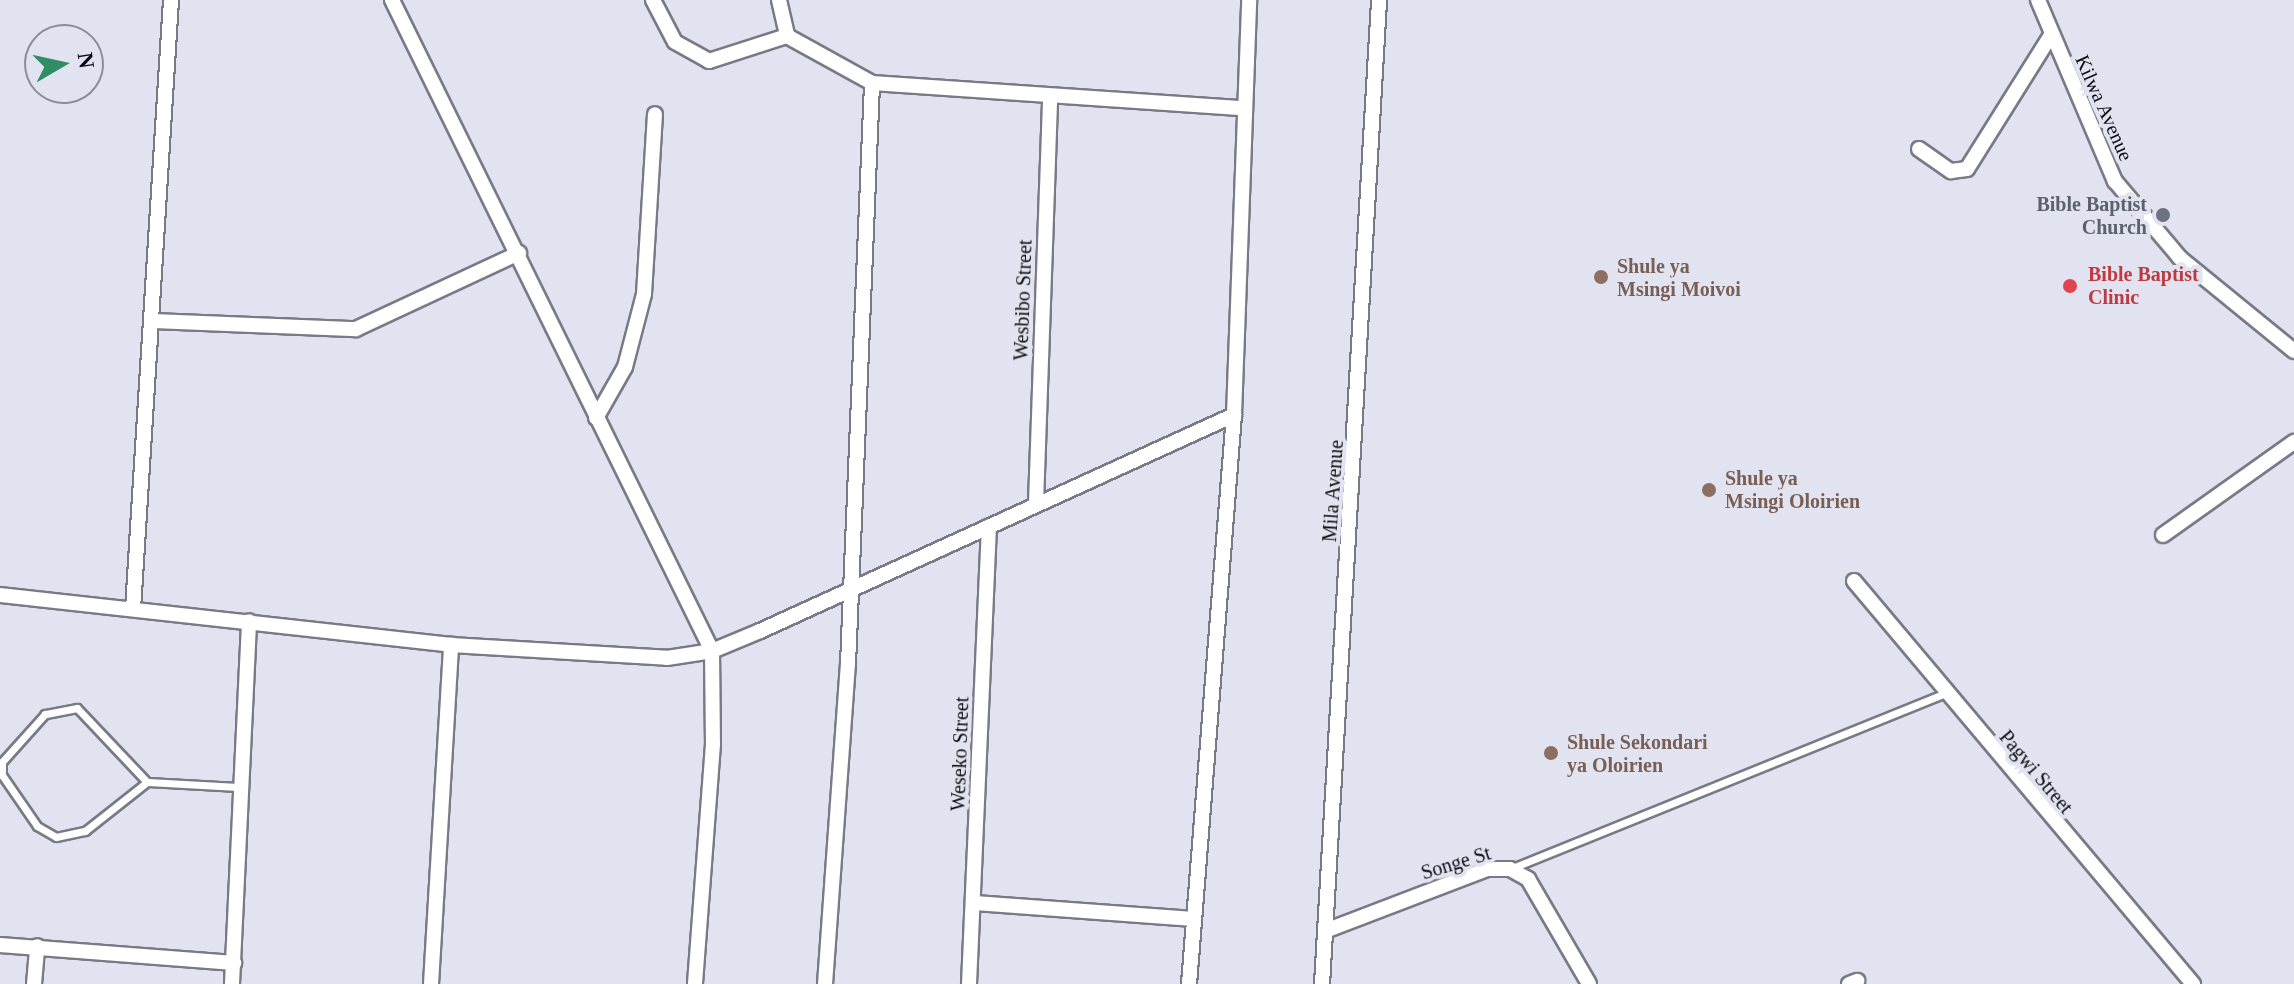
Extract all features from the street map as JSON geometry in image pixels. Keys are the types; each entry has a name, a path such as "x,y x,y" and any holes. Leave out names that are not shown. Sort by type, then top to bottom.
{"street":[{"path":"133,609 154,321 162,73 171,0"},
{"path":"392,0 712,651 713,744 695,984"},
{"path":"653,0 675,42 709,61 787,36 872,83 1050,99 1243,108"},
{"path":"779,0 787,36"},
{"path":"1189,984 1234,415 1249,0"},
{"name":"Mila Avenue","path":"1322,984 1379,0"},
{"name":"Kilwa Avenue","path":"2038,0 2115,181 2180,258 2294,351"},
{"path":"1919,149 1951,171 1967,169 2051,35"},
{"path":"825,984 872,83"},
{"name":"Wesbibo Street","path":"1036,503 1050,99"},
{"path":"596,418 625,367 644,294 655,114"},
{"path":"154,321 356,329 519,253"},
{"path":"0,595 451,645 653,658 712,651 1234,415"},
{"path":"2163,535 2294,442"},
{"name":"Weseko Street","path":"969,984 975,903 989,526"},
{"name":"Pagwi Street","path":"1854,581 1943,694 2193,984"},
{"path":"232,984 249,621"},
{"path":"431,984 451,645"},
{"name":"Songe St","path":"1325,931 1487,869 1510,869 1528,879 1589,984"},
{"path":"975,903 1193,919"},
{"path":"0,945 234,963"},
{"path":"34,984 37,946"}],"lane":[{"path":"1510,869 1943,694"},
{"path":"147,782 77,708 45,714 2,762 2,775 37,826 56,837 85,831 147,782 239,787"}],"place":[{"name":"Bible Baptist Church","path":"2163,215"},
{"name":"Shule ya Msingi Moivoi","path":"1601,277"},
{"name":"Bible Baptist Clinic","path":"2070,286"},
{"name":"Shule ya Msingi Oloirien","path":"1709,490"},
{"name":"Shule Sekondari ya Oloirien","path":"1551,753"}]}
